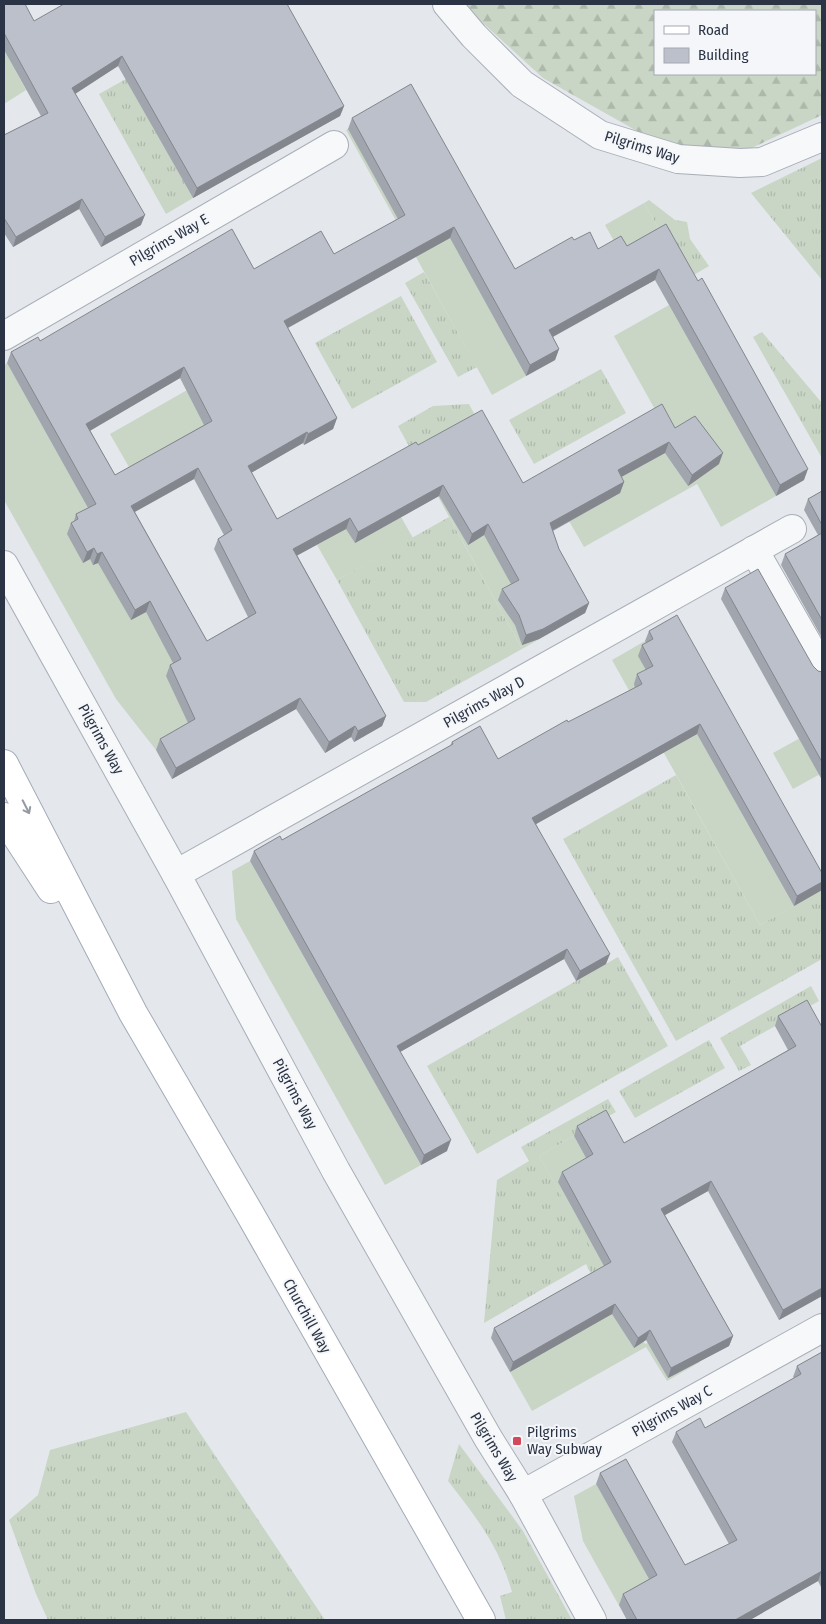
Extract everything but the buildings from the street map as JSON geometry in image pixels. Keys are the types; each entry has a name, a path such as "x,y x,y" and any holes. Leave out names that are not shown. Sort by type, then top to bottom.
{"main road":[{"path":"4,764 132,1013"},
{"path":"4,817 132,1013"},
{"name":"Churchill Way","path":"132,1013 250,1214 481,1620"}],"street":[{"name":"Pilgrims Way","path":"447,4 474,36 522,84 600,135 678,159 740,162 762,162 822,137"},
{"name":"Pilgrims Way E","path":"4,336 334,144"},
{"name":"Pilgrims Way D","path":"176,874 792,529"},
{"path":"754,550 822,669"},
{"name":"Pilgrims Way","path":"4,565 176,874 336,1171 403,1290 523,1494 592,1620"},
{"name":"Pilgrims Way C","path":"523,1494 822,1328"}],"green space":[{"path":"462,4 822,4 822,115 743,152 660,144 543,78"},
{"path":"4,50 26,90 4,104"},
{"path":"126,79 193,198 166,214 99,94"},
{"path":"368,117 443,224 526,376 492,395 346,130"},
{"path":"822,158 822,280 751,193"},
{"path":"649,200 675,220 687,222 690,239 709,266 687,279 644,203"},
{"path":"644,203 662,235 623,257 605,225"},
{"path":"424,272 477,367 458,377 405,283"},
{"path":"401,296 437,362 352,409 315,343"},
{"path":"669,305 776,496 721,527 697,484 584,547 569,521 604,501 601,488 676,447 614,336"},
{"path":"762,332 822,403 822,458 753,337"},
{"path":"7,363 92,515 83,563 90,559 94,565 113,554 176,665 267,686 156,750 116,699 4,500 4,365"},
{"path":"224,369 247,410 133,474 110,434"},
{"path":"601,369 626,413 534,464 509,420"},
{"path":"469,404 478,421 415,457 398,426 433,406"},
{"path":"436,493 479,525 492,549 507,541 557,629 522,649"},
{"path":"393,503 413,538 337,580 317,545"},
{"path":"449,517 522,649 426,702 404,702 337,580"},
{"path":"645,641 794,906 760,925 612,660"},
{"path":"822,726 822,773 793,789 773,753"},
{"path":"676,775 760,925 822,890 822,959 676,1041 563,839"},
{"path":"250,861 421,1165 385,1185 236,919 232,871"},
{"path":"618,957 668,1046 477,1154 427,1066"},
{"path":"811,986 819,1001 740,1046 751,1065 739,1071 720,1038"},
{"path":"709,1040 725,1068 635,1118 619,1091"},
{"path":"608,1099 616,1112 539,1156 603,1268 591,1274 586,1264 484,1323 497,1180 529,1161 521,1147"},
{"path":"574,1136 592,1169 625,1307 645,1344 679,1325 700,1362 667,1381 646,1347 532,1411 510,1372 624,1307 539,1156"},
{"path":"186,1412 325,1620 48,1620 36,1594 9,1520 38,1495 50,1450"},
{"path":"459,1444 523,1531 572,1620 506,1620 500,1596 512,1592 501,1560 478,1520 448,1481"},
{"path":"596,1484 658,1595 653,1620 627,1620 583,1541 574,1496"}],"place":[{"name":"Pilgrims Way Subway","path":"517,1441"}]}
